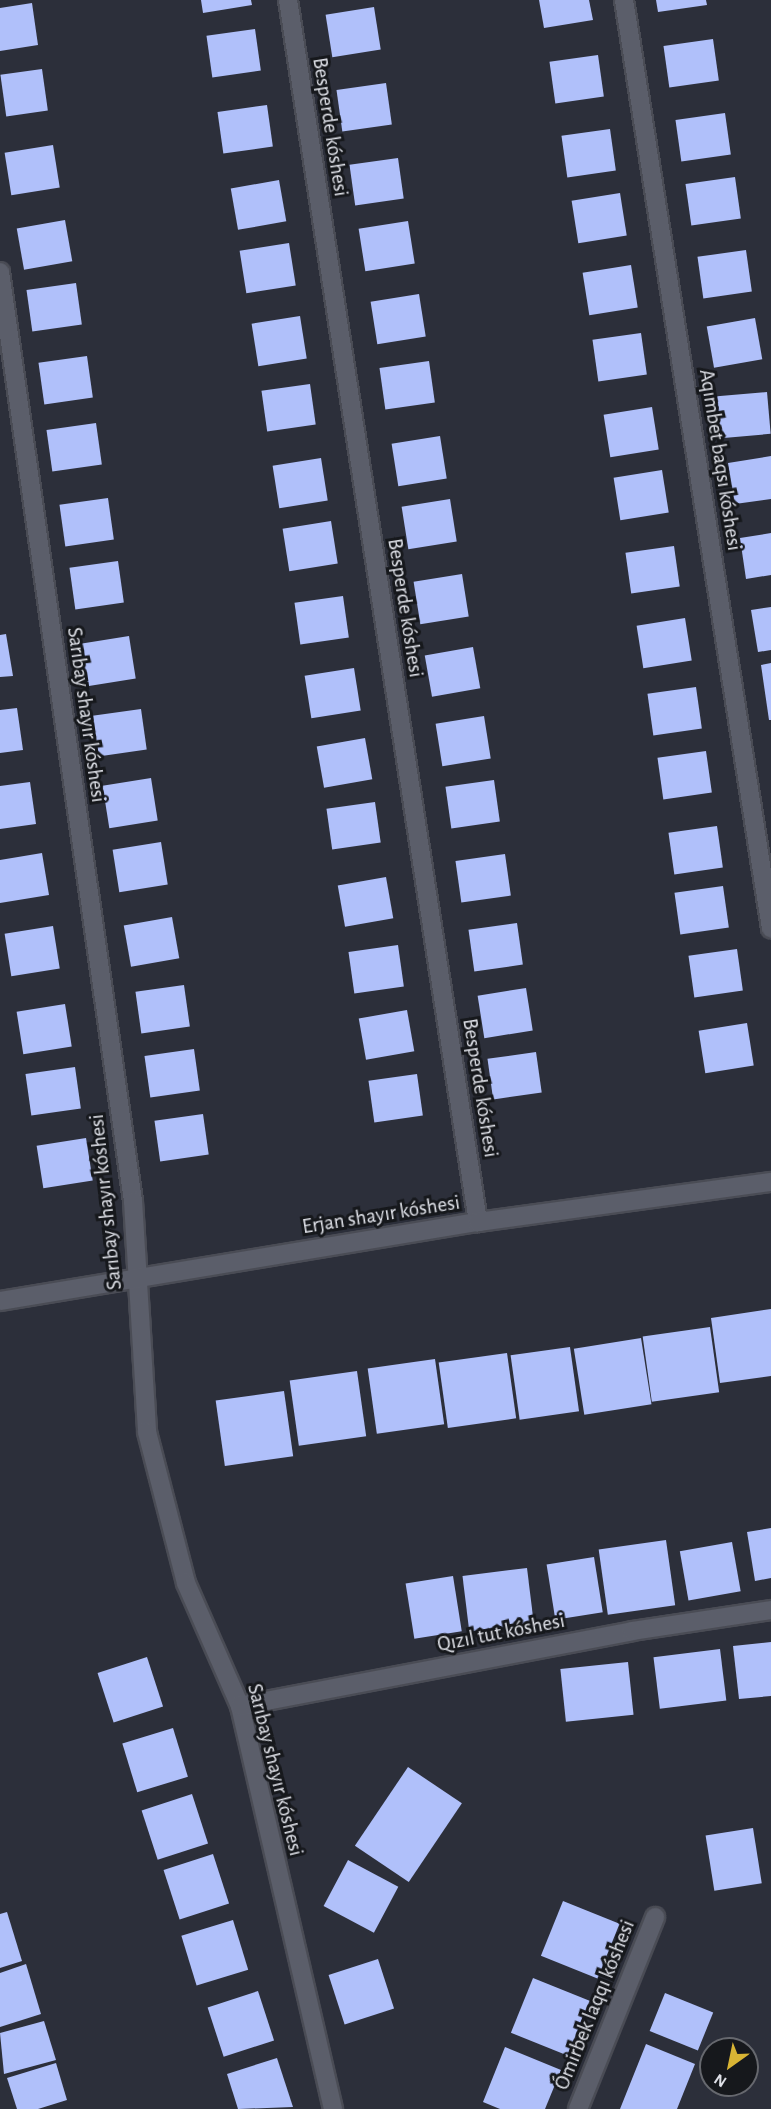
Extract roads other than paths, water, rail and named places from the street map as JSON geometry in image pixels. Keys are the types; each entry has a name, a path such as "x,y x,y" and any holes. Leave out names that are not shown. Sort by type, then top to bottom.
{"street":[{"name":"Besperde kóshesi","path":"288,0 478,1222"},
{"name":"Aqımbet baqsı kóshesi","path":"624,0 771,928"},
{"name":"Sarıbay shayır kóshesi","path":"0,272 133,1201 147,1432 186,1583 240,1706 333,2109"},
{"name":"Erjan shayır kóshesi","path":"0,1301 478,1222 771,1182"},
{"name":"Qızıl tut kóshesi","path":"240,1706 632,1631 771,1610"},
{"name":"Ómirbek laqqı kóshesi","path":"578,2109 655,1917"}]}
